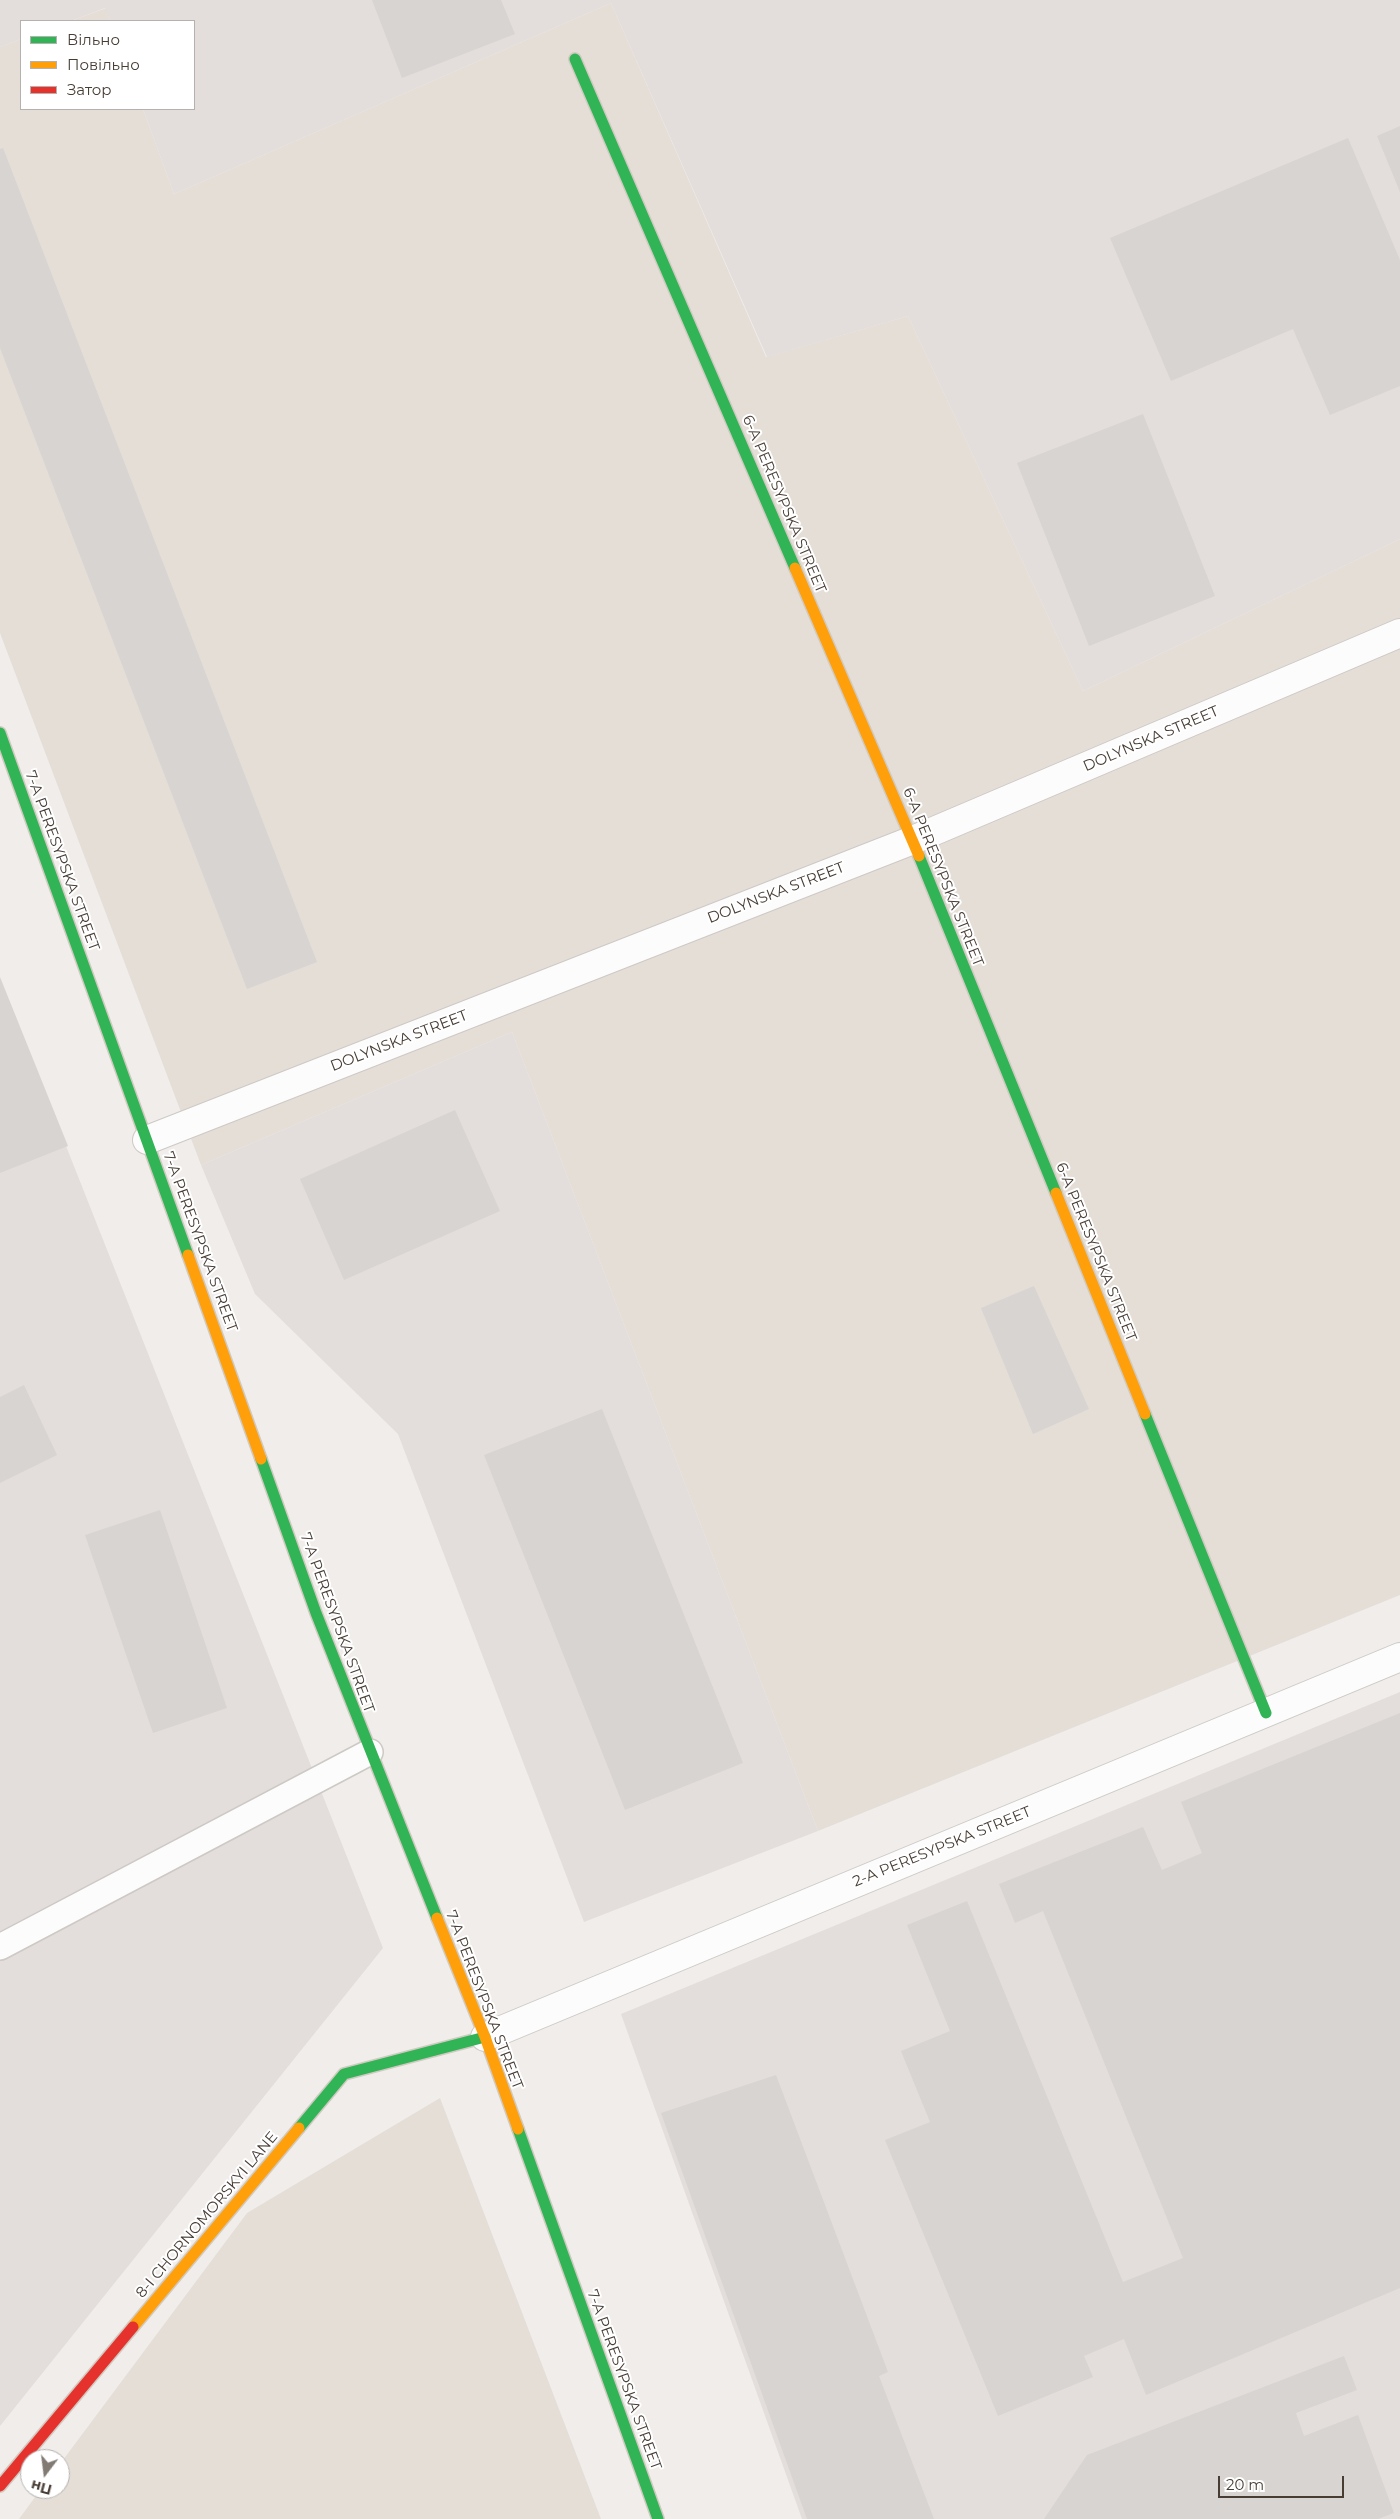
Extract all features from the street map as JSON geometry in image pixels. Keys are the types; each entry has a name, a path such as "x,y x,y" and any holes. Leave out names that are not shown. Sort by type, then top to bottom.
{"street":[{"name":"6-A PERESYPSKA STREET","path":"575,59 913,840 1266,1713"},
{"name":"DOLYNSKA STREET","path":"147,1140 913,840 1400,633"},
{"name":"7-A PERESYPSKA STREET","path":"0,733 316,1613 484,2037 658,2519"},
{"name":"2-A PERESYPSKA STREET","path":"484,2037 1400,1657"},
{"name":"8-I CHORNOMORSKYI LANE","path":"0,2486 344,2074 484,2037"}],"lane":[{"path":"0,1947 370,1752"}],"shaded area":[{"path":"0,0 1400,0 1400,539 1083,691 908,316 767,357 611,3 174,194 143,110 195,110 195,20 110,20 105,8 74,20 20,20 20,39 0,47"},
{"path":"611,3 766,357 908,316 1083,691 1400,539 1400,1595 818,1831 512,1032 201,1165 0,633 0,47 20,39 20,110 143,110 174,194"},
{"path":"106,8 110,20 74,20"},
{"path":"0,979 383,1948 0,2426"},
{"path":"512,1032 818,1831 584,1922 398,1434 255,1294 201,1165"},
{"path":"1400,1692 1400,2519 802,2519 621,2014"},
{"path":"440,2098 601,2519 19,2519 34,2499 70,2499 70,2451 247,2213"}],"building":[{"path":"372,0 501,0 515,34 402,78"},
{"path":"1400,126 1400,192 1377,136"},
{"path":"1348,138 1400,260 1400,386 1330,415 1293,329 1171,381 1110,238"},
{"path":"3,148 317,962 247,989 0,348 0,149"},
{"path":"1143,414 1215,596 1089,646 1017,463"},
{"path":"0,977 68,1146 0,1173"},
{"path":"455,1110 500,1211 344,1280 300,1179"},
{"path":"1034,1286 1089,1409 1033,1434 981,1308"},
{"path":"24,1385 57,1455 0,1483 0,1397"},
{"path":"602,1409 743,1763 625,1810 484,1455"},
{"path":"160,1510 227,1708 153,1733 85,1535"},
{"path":"1400,1713 1400,2288 1146,2395 1124,2339 1084,2356 1093,2377 998,2416 885,2140 930,2122 901,2051 950,2031 907,1925 967,1901 1123,2282 1183,2258 1043,1911 1015,1923 999,1884 1143,1827 1162,1870 1202,1853 1181,1802"},
{"path":"776,2075 888,2372 879,2376 934,2519 807,2519 661,2113"},
{"path":"1344,2356 1357,2390 1296,2413 1304,2436 1358,2415 1394,2513 1378,2519 1044,2519 1087,2455"}],"traffic: fast":[{"path":"575,59 795,568"},
{"path":"0,733 188,1255"},
{"path":"919,856 1056,1193"},
{"path":"1145,1414 1266,1713"},
{"path":"261,1459 316,1613 437,1918"},
{"path":"299,2128 344,2074 485,2037"},
{"path":"518,2129 658,2519"}],"traffic: slow":[{"path":"795,568 919,856"},
{"path":"1056,1193 1145,1414"},
{"path":"188,1255 261,1459"},
{"path":"437,1918 485,2037 518,2129"},
{"path":"133,2327 299,2128"}],"traffic: jam":[{"path":"0,2486 133,2327"}]}
